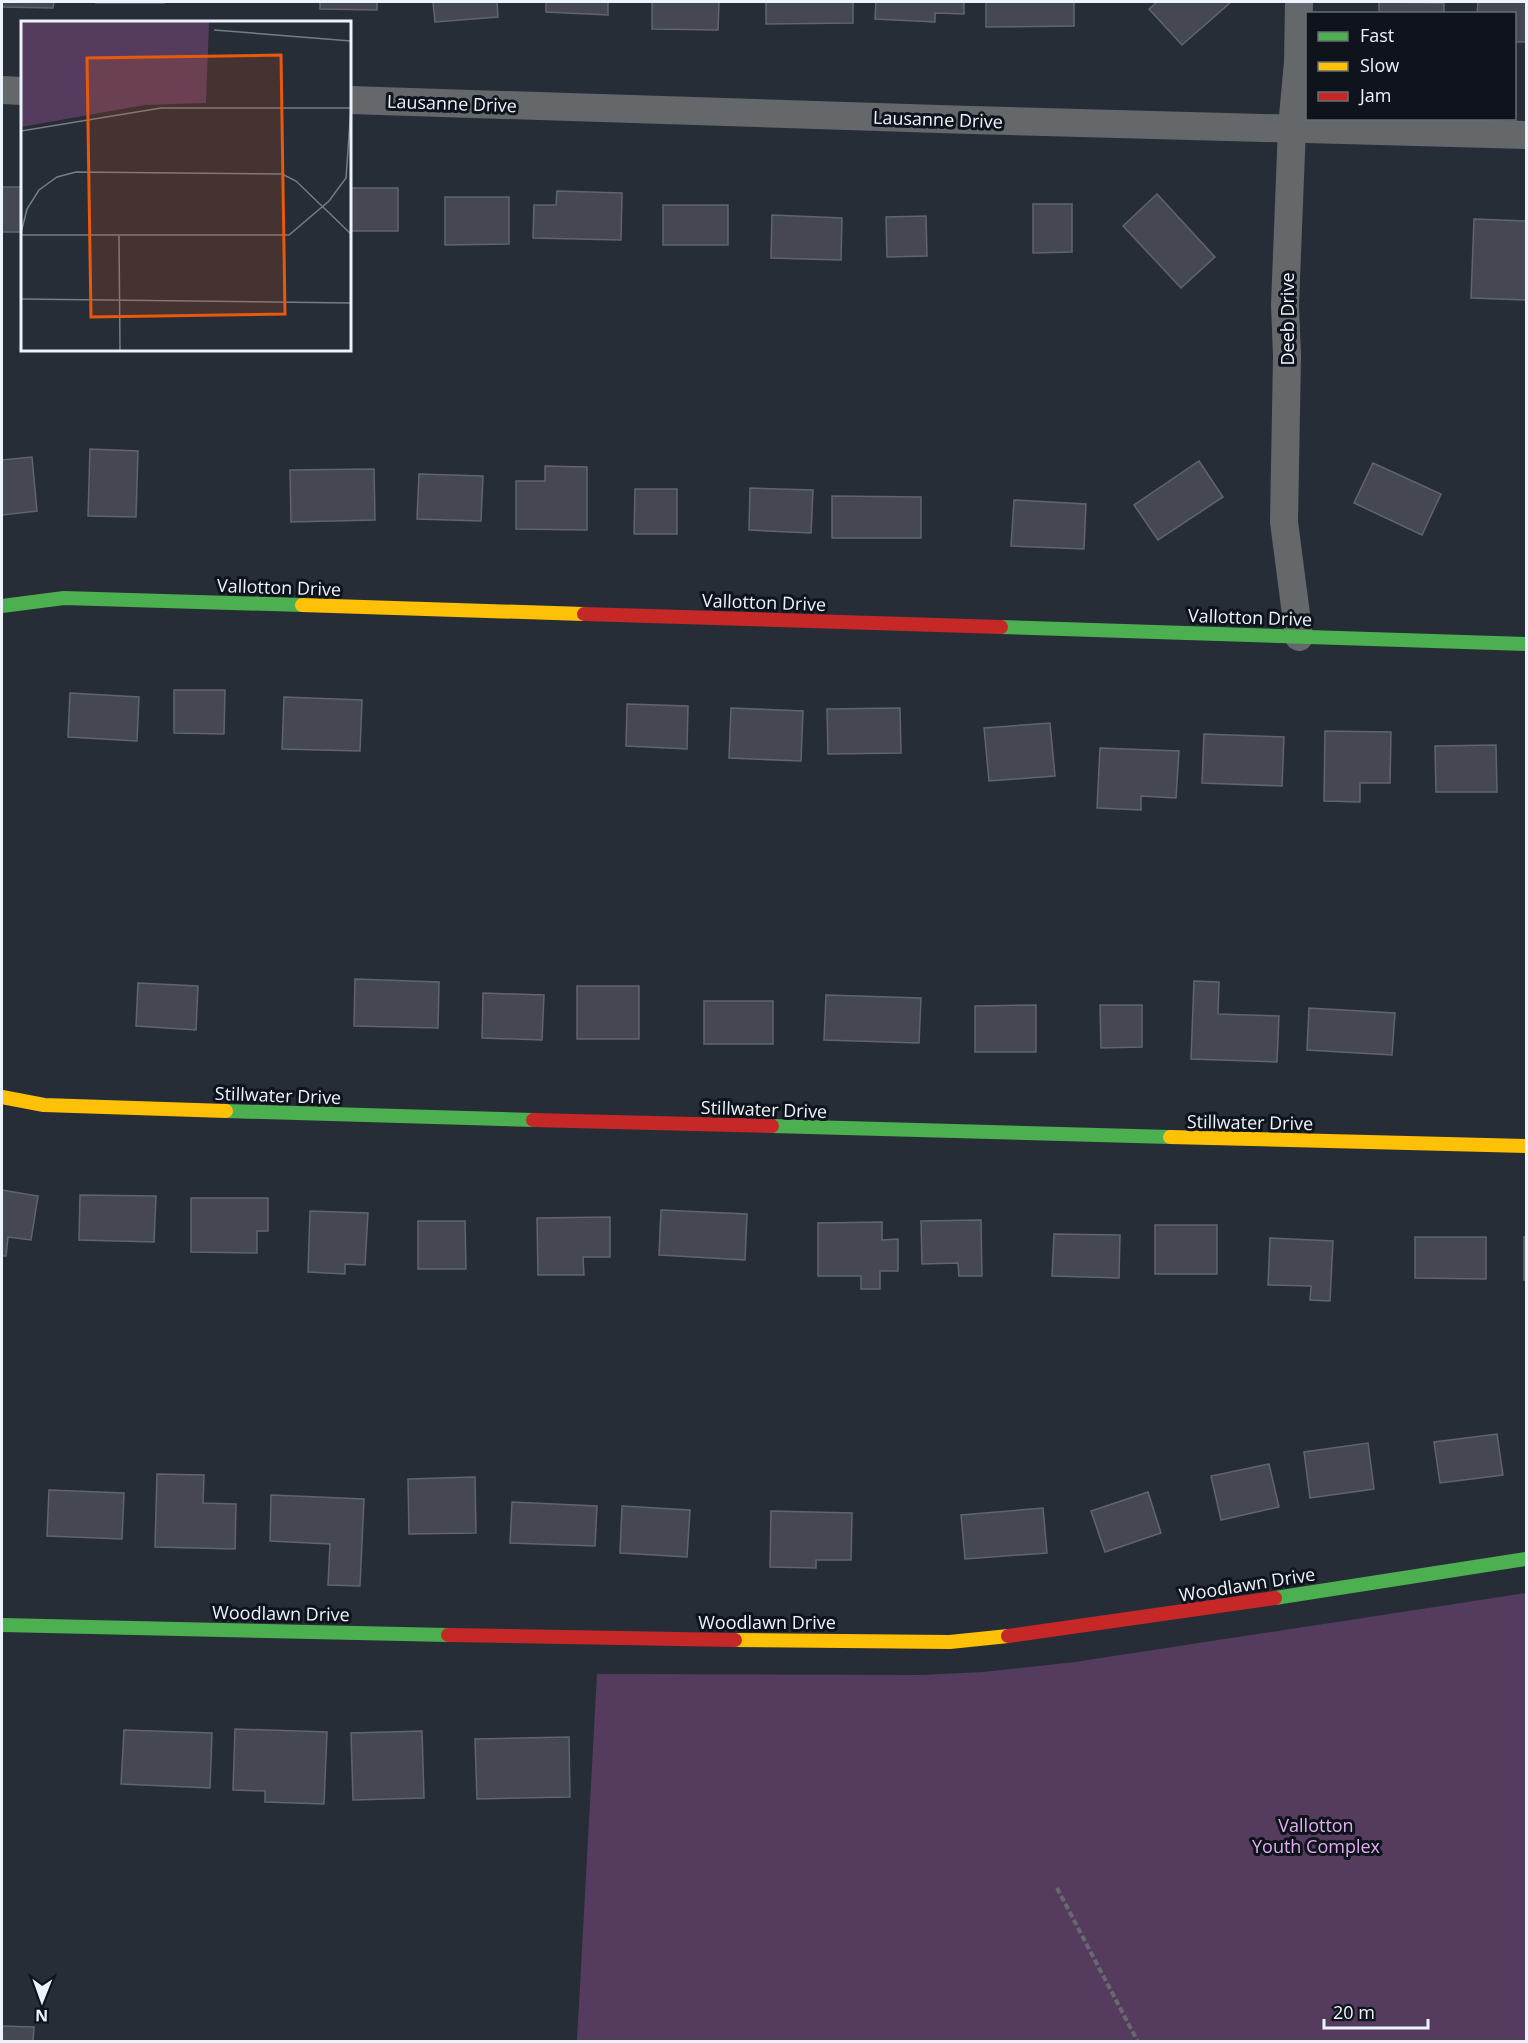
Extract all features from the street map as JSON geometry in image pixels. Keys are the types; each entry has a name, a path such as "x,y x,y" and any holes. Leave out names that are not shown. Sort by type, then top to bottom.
{"street":[{"name":"Deeb Drive","path":"1299,2 1285,305 1287,356 1284,522 1299,637"},
{"path":"2,90 21,91"},
{"name":"Lausanne Drive","path":"351,100 1527,135"},
{"name":"Vallotton Drive","path":"2,606 64,598 1527,644"},
{"name":"Stillwater Drive","path":"2,1097 44,1105 332,1115 1527,1146"},
{"name":"Woodlawn Drive","path":"2,1625 664,1640 950,1642 1033,1634 1527,1559"}],"path":[{"path":"1057,1888 1138,2042"}],"green space":[{"name":"Vallotton Youth Complex","path":"1526,1593 1526,2041 577,2041 597,1674 922,1675 983,1672 1075,1662"}],"building":[{"path":"2,2 54,2 53,8 2,7"},
{"path":"164,2 164,3 96,3"},
{"path":"320,2 377,2 377,10 320,9"},
{"path":"433,2 497,2 498,17 435,22"},
{"path":"546,2 608,2 608,15 546,12"},
{"path":"652,2 719,2 718,30 652,29"},
{"path":"766,2 853,2 853,23 766,24"},
{"path":"876,2 964,2 964,14 935,13 935,22 875,19"},
{"path":"986,2 1074,2 1074,26 986,27"},
{"path":"1157,2 1231,2 1182,45 1149,9"},
{"path":"1379,2 1444,3 1444,12 1379,12"},
{"path":"1478,2 1526,2 1526,42 1516,42 1516,12 1477,12"},
{"path":"2,187 21,187 21,232 2,232"},
{"path":"351,188 398,188 398,231 351,231"},
{"path":"557,191 622,193 621,240 533,238 534,205 556,205"},
{"path":"1157,194 1215,257 1181,288 1123,226"},
{"path":"445,197 509,197 509,244 445,245"},
{"path":"1033,204 1072,204 1072,252 1033,253"},
{"path":"663,205 728,205 728,245 663,245"},
{"path":"772,215 842,218 841,260 771,258"},
{"path":"926,216 927,256 887,257 886,217"},
{"path":"1474,219 1526,221 1526,300 1471,298"},
{"path":"90,449 138,451 136,517 88,516"},
{"path":"32,457 37,511 2,515 2,460"},
{"path":"1199,461 1223,497 1158,540 1134,505"},
{"path":"1373,463 1441,494 1422,535 1354,503"},
{"path":"545,466 587,467 587,530 516,529 516,481 545,481"},
{"path":"374,469 375,520 291,522 290,470"},
{"path":"419,474 483,476 481,521 417,519"},
{"path":"750,488 813,490 811,533 749,530"},
{"path":"635,489 677,489 677,534 634,534"},
{"path":"832,496 921,497 921,538 832,538"},
{"path":"1014,500 1086,504 1084,549 1011,546"},
{"path":"174,690 225,690 224,734 174,733"},
{"path":"70,693 139,697 137,741 68,737"},
{"path":"284,697 362,700 360,751 282,749"},
{"path":"627,704 688,706 687,749 626,746"},
{"path":"731,708 803,711 801,761 729,758"},
{"path":"900,708 901,753 828,754 827,709"},
{"path":"1050,723 1055,776 989,781 984,728"},
{"path":"1325,731 1391,732 1390,783 1360,783 1360,802 1324,801"},
{"path":"1204,734 1284,737 1282,786 1202,783"},
{"path":"1496,745 1497,792 1436,792 1435,746"},
{"path":"1100,748 1179,751 1176,798 1141,796 1141,810 1097,808"},
{"path":"355,979 439,982 438,1028 354,1026"},
{"path":"1194,981 1219,982 1218,1014 1279,1016 1277,1062 1191,1059"},
{"path":"138,983 198,986 196,1030 136,1026"},
{"path":"577,986 639,986 639,1039 577,1039"},
{"path":"483,993 544,995 542,1040 482,1038"},
{"path":"826,995 921,998 919,1043 824,1040"},
{"path":"704,1001 773,1001 773,1044 704,1044"},
{"path":"1036,1005 1036,1052 975,1052 975,1006"},
{"path":"1100,1005 1142,1005 1142,1047 1101,1048"},
{"path":"1309,1008 1395,1013 1392,1055 1307,1050"},
{"path":"2,1190 38,1196 31,1240 8,1237 6,1256 2,1256"},
{"path":"80,1195 156,1196 154,1242 79,1240"},
{"path":"191,1198 268,1198 268,1231 257,1231 257,1253 191,1252"},
{"path":"661,1210 747,1214 745,1260 659,1255"},
{"path":"310,1211 368,1213 365,1265 345,1264 345,1274 308,1272"},
{"path":"610,1217 610,1257 583,1257 584,1275 538,1275 537,1218"},
{"path":"981,1220 982,1276 959,1276 958,1263 922,1264 921,1221"},
{"path":"418,1221 465,1221 466,1269 418,1269"},
{"path":"882,1222 882,1240 898,1239 898,1271 880,1271 880,1289 861,1289 861,1276 818,1276 818,1223"},
{"path":"1155,1225 1217,1225 1217,1274 1155,1274"},
{"path":"1054,1234 1120,1235 1119,1278 1052,1276"},
{"path":"1415,1237 1486,1237 1486,1279 1415,1278"},
{"path":"1524,1237 1526,1237 1526,1280 1524,1280"},
{"path":"1270,1238 1333,1241 1330,1301 1310,1300 1311,1286 1268,1285"},
{"path":"1497,1434 1503,1475 1440,1483 1434,1442"},
{"path":"1368,1443 1374,1489 1310,1498 1304,1452"},
{"path":"1269,1464 1279,1507 1221,1520 1211,1476"},
{"path":"157,1474 204,1475 203,1503 236,1504 235,1549 155,1547"},
{"path":"475,1477 476,1533 409,1534 408,1479"},
{"path":"49,1490 124,1493 122,1539 47,1536"},
{"path":"1148,1492 1161,1533 1105,1552 1091,1511"},
{"path":"271,1495 364,1499 360,1586 328,1585 330,1544 270,1541"},
{"path":"512,1502 597,1506 595,1546 510,1543"},
{"path":"622,1506 690,1510 687,1557 620,1553"},
{"path":"1043,1508 1047,1553 965,1559 961,1515"},
{"path":"771,1511 852,1513 851,1560 816,1560 816,1568 770,1567"},
{"path":"235,1729 327,1732 324,1804 265,1802 265,1791 233,1790"},
{"path":"124,1730 212,1733 210,1788 121,1784"},
{"path":"422,1731 424,1798 353,1800 351,1733"},
{"path":"569,1737 570,1797 477,1799 475,1739"},
{"path":"2,2026 34,2027 33,2042 2,2042"}],"traffic: fast":[{"path":"2,606 64,598 302,605"},
{"path":"1001,627 1526,644"},
{"path":"226,1111 533,1120"},
{"path":"772,1126 1170,1137"},
{"path":"1275,1598 1526,1559"},
{"path":"2,1625 448,1635"}],"traffic: slow":[{"path":"302,605 584,614"},
{"path":"2,1097 44,1105 226,1111"},
{"path":"1170,1137 1526,1146"},
{"path":"735,1640 950,1642 1008,1636"}],"traffic: jam":[{"path":"584,614 1001,627"},
{"path":"533,1120 772,1126"},
{"path":"1008,1636 1275,1598"},
{"path":"448,1635 735,1640"}]}
